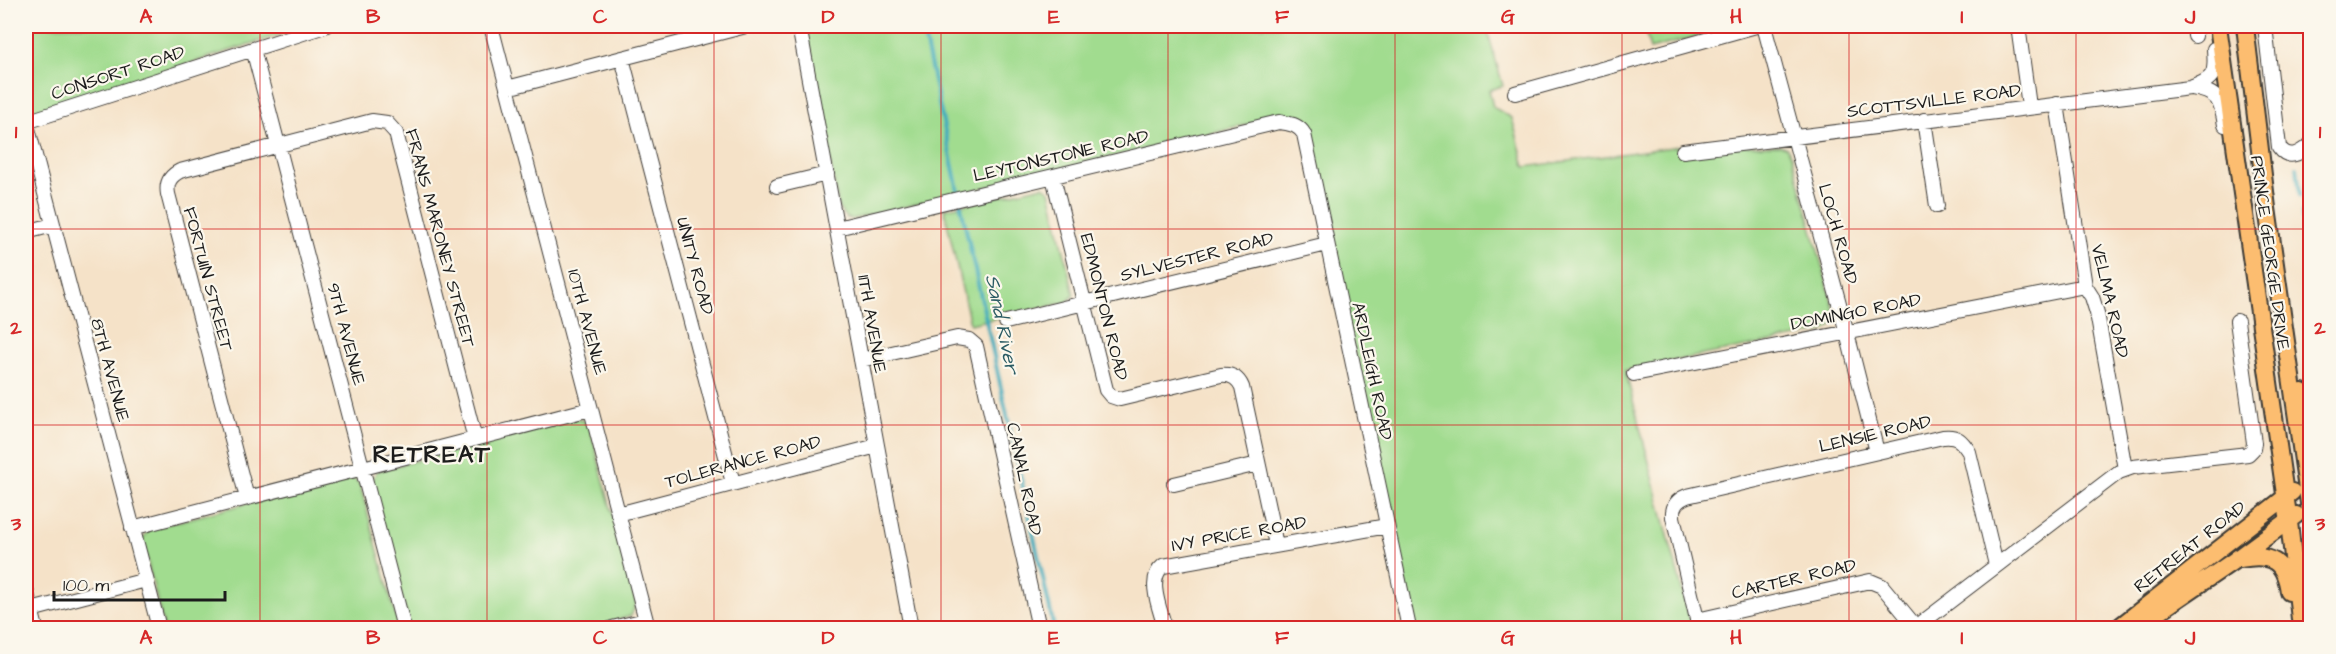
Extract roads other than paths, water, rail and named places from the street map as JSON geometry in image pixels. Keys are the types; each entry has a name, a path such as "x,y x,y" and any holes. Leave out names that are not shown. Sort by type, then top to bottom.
{"main road":[{"name":"PRINCE GEORGE DRIVE","path":"2218,26 2286,496 2301,628"},
{"name":"PRINCE GEORGE DRIVE","path":"2245,26 2286,340 2309,479 2310,506"},
{"path":"2286,340 2297,364 2304,403 2310,417"},
{"name":"RETREAT ROAD","path":"2118,628 2309,479"},
{"name":"RETREAT ROAD","path":"2135,628 2310,506"},
{"path":"2235,560 2261,556 2279,565 2288,584 2294,628"}],"street":[{"name":"CONSORT ROAD","path":"26,121 325,26"},
{"name":"10TH AVENUE","path":"490,26 647,624"},
{"path":"507,88 746,26"},
{"name":"11TH AVENUE","path":"799,26 911,628"},
{"path":"1515,93 1756,26"},
{"name":"LOCH ROAD","path":"1764,26 1877,452"},
{"path":"2018,26 2030,106"},
{"name":"SCOTTSVILLE ROAD","path":"1683,151 2030,106 2190,88 2209,80 2215,71 2213,26"},
{"path":"2265,26 2278,142 2281,151 2287,155 2299,154 2310,145"},
{"name":"9TH AVENUE","path":"253,49 404,628"},
{"name":"UNITY ROAD","path":"622,58 733,483"},
{"name":"SCOTTSVILLE ROAD","path":"2190,88 2212,93 2219,101 2238,165"},
{"name":"VELMA ROAD","path":"2057,104 2085,286 2092,297 2097,313 2125,469"},
{"name":"FRANS MARONEY STREET","path":"279,147 377,120 387,123 394,129 475,439"},
{"path":"1924,120 1937,206"},
{"name":"8TH AVENUE","path":"26,121 159,628"},
{"name":"LEYTONSTONE ROAD","path":"837,228 1279,122 1294,124"},
{"name":"ARDLEIGH ROAD","path":"1294,124 1304,134 1409,628"},
{"name":"FORTUIN STREET","path":"247,498 167,187 171,177 180,171 279,147"},
{"path":"777,186 827,174"},
{"name":"EDMONTON ROAD","path":"1053,177 1104,386 1111,396 1125,399 1221,375 1234,377 1242,387 1276,545"},
{"path":"26,232 53,225"},
{"name":"SYLVESTER ROAD","path":"1006,322 1327,244"},
{"name":"DOMINGO ROAD","path":"1634,374 2085,286"},
{"path":"1915,628 2113,475 2125,469 2248,454 2253,449 2254,435 2237,321"},
{"name":"CANAL ROAD","path":"861,360 957,338 969,340 977,350 1039,628"},
{"path":"132,528 590,409"},
{"name":"LENSIE ROAD","path":"1698,624 1673,517 1673,508 1679,500 1687,496 1951,436 1962,441 1969,452 1996,565"},
{"name":"TOLERANCE ROAD","path":"618,514 877,446"},
{"path":"1174,484 1258,464"},
{"name":"IVY PRICE ROAD","path":"1165,628 1154,581 1160,569 1168,564 1387,526"},
{"path":"31,610 146,579"},
{"name":"CARTER ROAD","path":"1698,624 1870,581 1882,586 1915,628"},
{"path":"26,590 36,628"},
{"path":"612,628 647,624"}],"waterway":[{"name":"Sand River","path":"922,26 959,195"},
{"path":"2297,167 2300,196"},
{"name":"Sand River","path":"960,202 1054,628"},
{"path":"2302,213 2307,253"}],"district":[{"name":"RETREAT","path":"432,455"}]}
